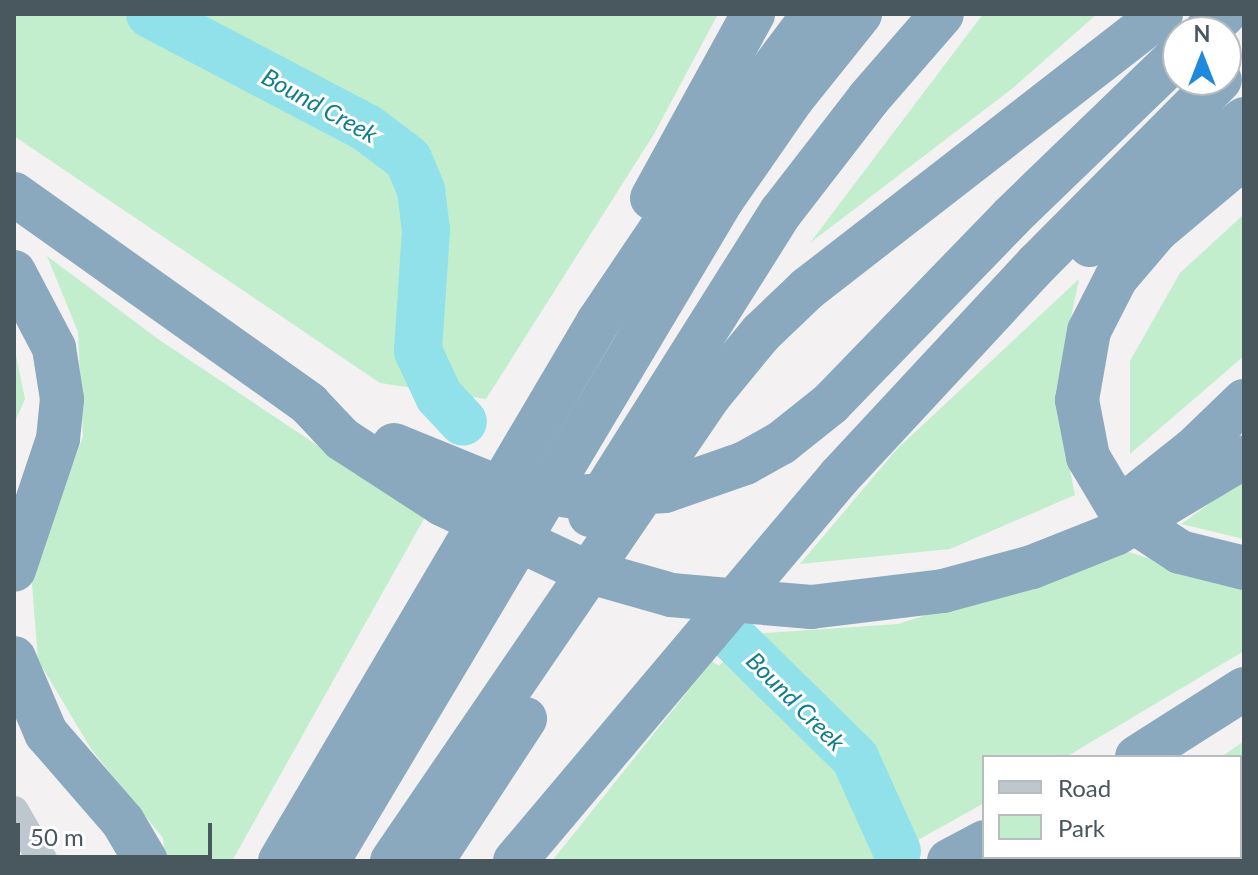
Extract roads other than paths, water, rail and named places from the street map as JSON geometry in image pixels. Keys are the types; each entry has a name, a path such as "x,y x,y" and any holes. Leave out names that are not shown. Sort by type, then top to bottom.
{"highway":[{"path":"598,322 658,184 753,14"},
{"path":"280,861 598,322 734,120 814,14"},
{"path":"328,861 722,200 792,99 860,14"},
{"path":"384,861 754,252 839,135 942,14"},
{"path":"392,861 732,366 790,303 1161,14"},
{"path":"309,404 352,418 450,472 511,489 598,498 685,486 745,463 814,419 985,244 1162,72"},
{"path":"515,861 744,585 937,370 1204,96"},
{"path":"937,370 1244,119"},
{"path":"432,861 738,394 844,278 989,150"},
{"path":"1244,157 1157,230 1116,278 1089,331 1077,400 1088,457 1122,514 1180,552 1244,568"},
{"path":"14,194 309,404 342,439 442,504 514,541 623,584 694,600 788,607 882,602 943,591 1015,564 1217,463 1244,401"},
{"path":"14,272 54,348 62,399 58,439 14,570"},
{"path":"14,658 46,733 123,822 146,861"},
{"path":"1140,755 1244,689"},
{"path":"1196,755 1244,726"},
{"path":"949,861 982,843"}],"lane":[{"path":"14,811 43,861"}],"waterway":[{"name":"Bound Creek","path":"150,14 367,128 408,159 421,190 426,230 418,351 439,396 463,422"},
{"name":"Bound Creek","path":"734,639 855,758 897,851"}]}
